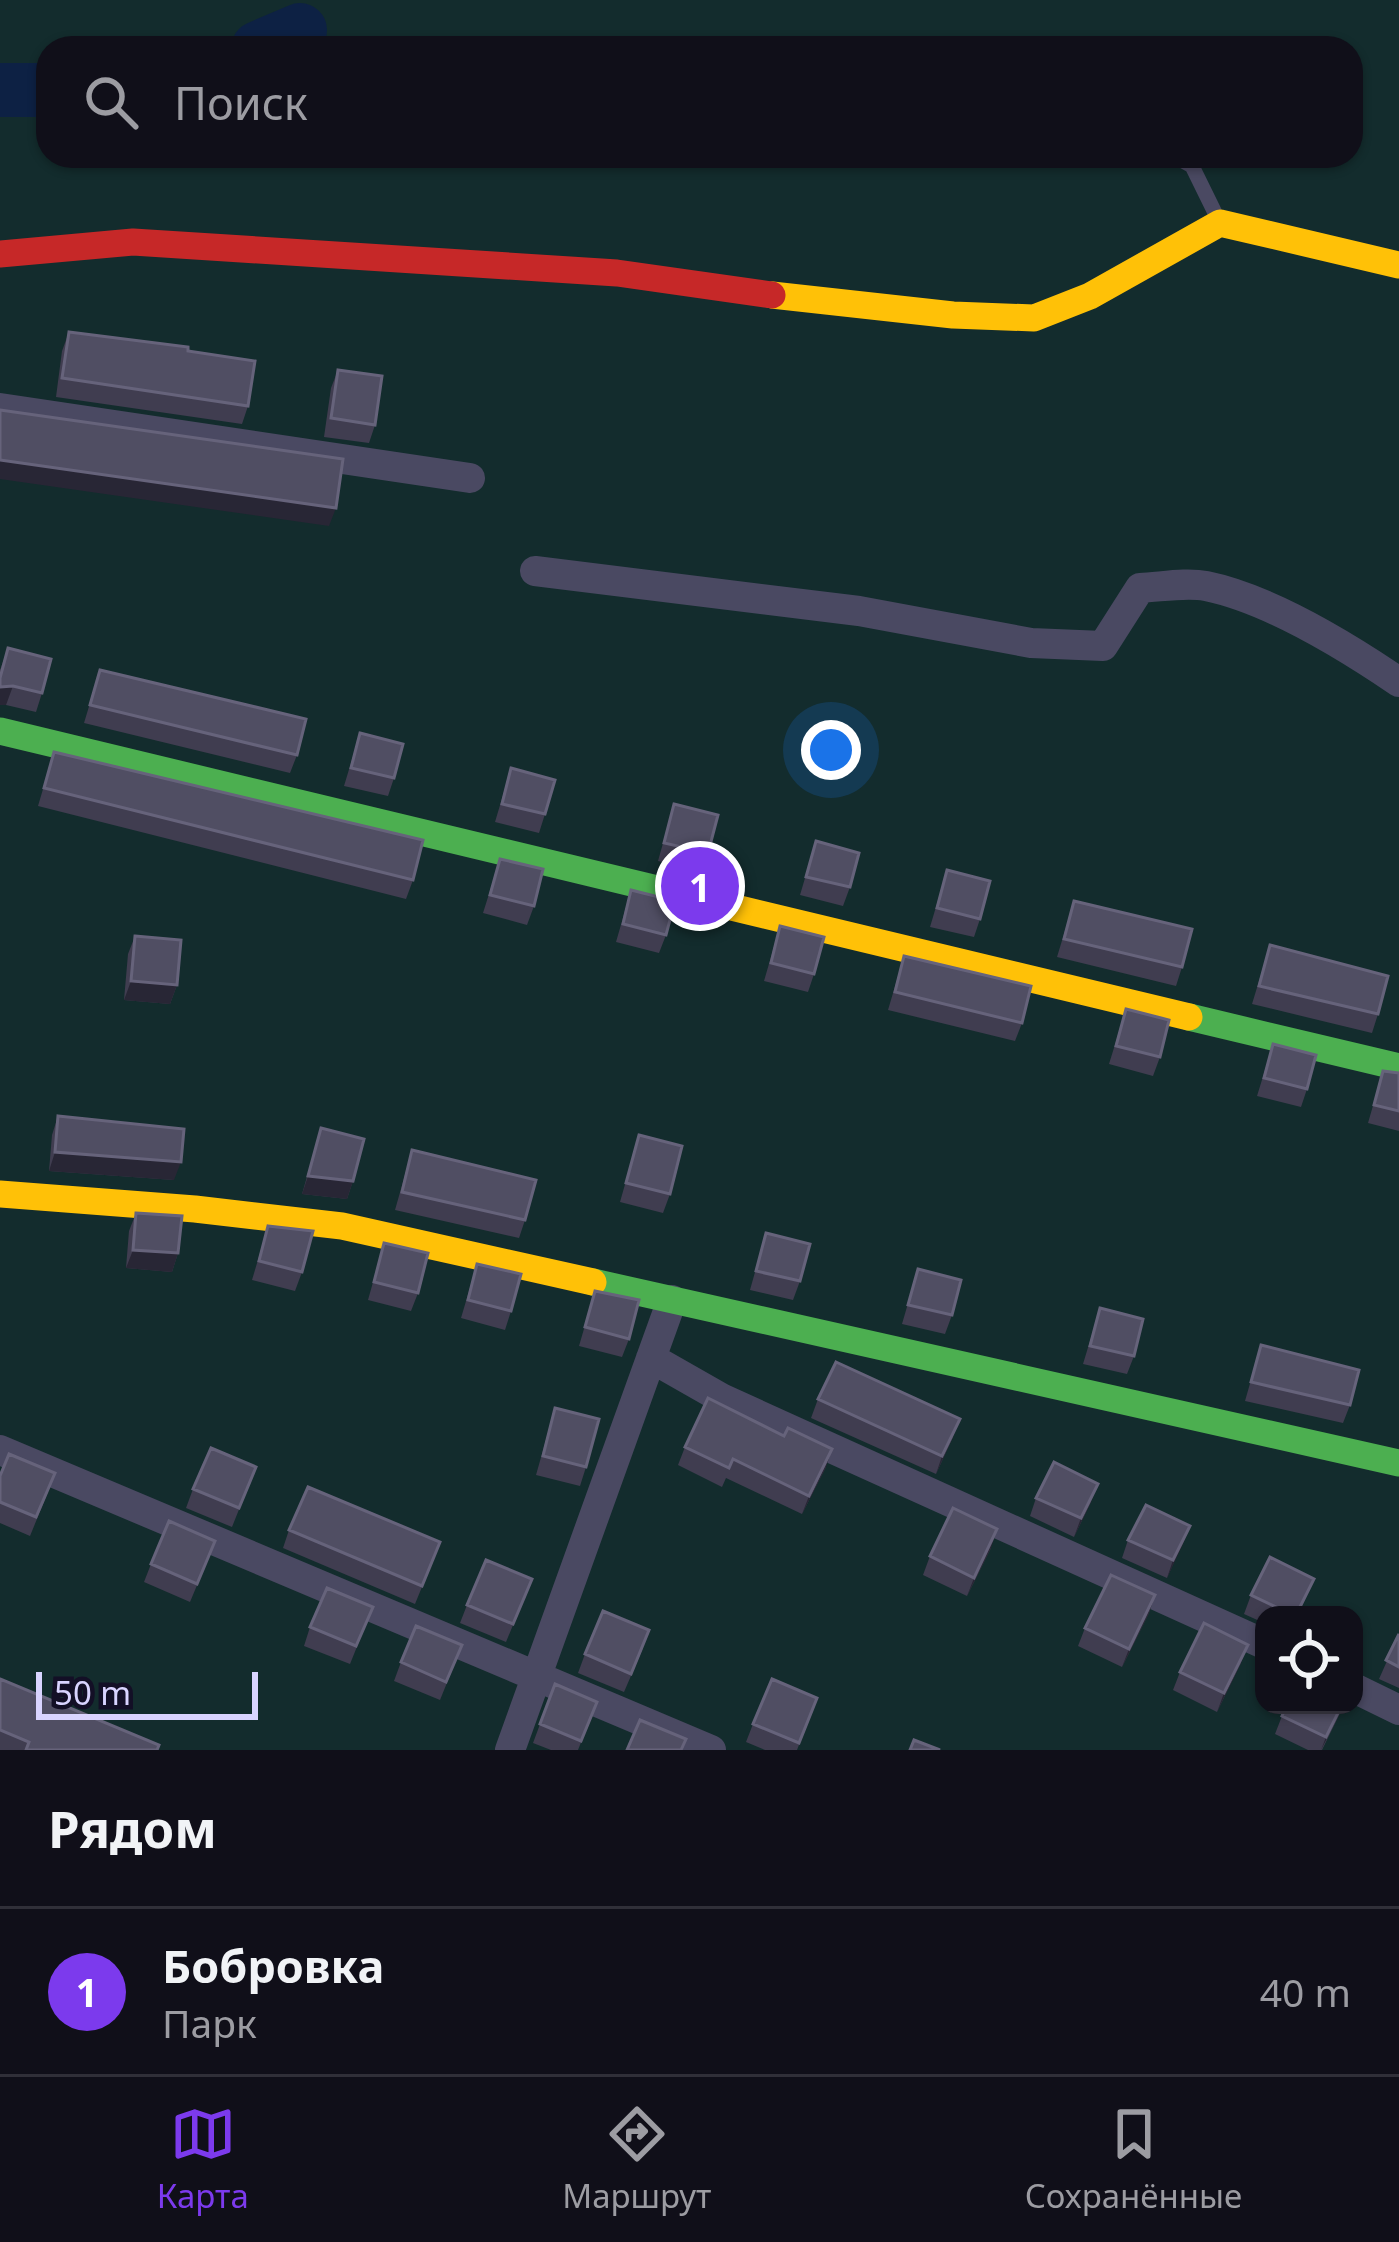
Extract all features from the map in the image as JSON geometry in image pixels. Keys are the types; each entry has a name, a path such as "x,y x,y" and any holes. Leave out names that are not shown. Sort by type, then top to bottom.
{"street":[{"path":"0,254 134,242 427,258 617,273 953,315 1034,318 1090,296 1220,224 1399,265"},
{"path":"0,407 470,478"},
{"path":"535,571 859,611 1031,643 1103,646 1140,588 1204,585 1263,607 1354,652 1399,682"},
{"path":"0,731 1399,1066"},
{"path":"0,1195 195,1209 342,1226 1399,1463"},
{"path":"509,1750 672,1300"},
{"path":"651,1358 722,1399 1255,1640"},
{"path":"0,1450 711,1750"},
{"path":"1363,1692 1399,1710"}],"lane":[{"path":"1193,168 1220,224"}],"green space":[{"path":"0,0 1399,0 1399,1750 0,1750"}],"building":[{"path":"69,332 255,361 248,406 62,378"},
{"path":"338,370 382,376 375,425 331,418"},
{"path":"0,410 343,459 336,508 0,460"},
{"path":"8,648 51,659 42,693 0,687"},
{"path":"100,670 306,719 297,755 90,705"},
{"path":"360,733 403,744 394,778 351,768"},
{"path":"54,752 423,840 413,880 44,788"},
{"path":"511,768 555,780 545,814 502,804"},
{"path":"674,804 718,815 708,853 664,843"},
{"path":"816,841 859,853 850,887 806,877"},
{"path":"500,859 543,869 534,906 490,895"},
{"path":"947,870 990,881 980,919 937,908"},
{"path":"631,890 675,901 666,935 623,924"},
{"path":"1074,901 1192,929 1182,967 1064,939"},
{"path":"780,926 824,937 814,974 771,963"},
{"path":"135,936 181,940 177,985 131,981"},
{"path":"1270,945 1388,976 1378,1014 1259,986"},
{"path":"904,956 1031,986 1022,1023 895,992"},
{"path":"1126,1009 1169,1020 1160,1057 1116,1046"},
{"path":"1273,1044 1316,1055 1307,1089 1264,1078"},
{"path":"1383,1071 1399,1073 1399,1111 1374,1105"},
{"path":"58,1116 184,1129 181,1162 55,1152"},
{"path":"321,1128 364,1139 353,1181 308,1176"},
{"path":"639,1135 682,1146 670,1194 626,1183"},
{"path":"412,1150 536,1180 525,1220 402,1192"},
{"path":"136,1213 182,1216 178,1253 133,1250"},
{"path":"268,1226 313,1231 302,1272 259,1261"},
{"path":"766,1233 810,1244 800,1281 756,1271"},
{"path":"384,1243 428,1253 418,1293 374,1282"},
{"path":"477,1264 521,1274 511,1311 468,1300"},
{"path":"918,1269 961,1280 952,1315 908,1305"},
{"path":"595,1291 639,1300 629,1339 585,1327"},
{"path":"1100,1308 1143,1319 1134,1356 1090,1346"},
{"path":"1261,1345 1359,1370 1350,1405 1251,1382"},
{"path":"836,1362 960,1419 942,1456 818,1399"},
{"path":"708,1398 784,1436 788,1428 832,1449 809,1496 733,1459 729,1468 685,1447"},
{"path":"555,1408 599,1419 586,1467 543,1456"},
{"path":"211,1448 256,1467 239,1508 193,1489"},
{"path":"9,1454 55,1473 36,1517 0,1502 0,1476"},
{"path":"1054,1462 1098,1484 1081,1518 1036,1498"},
{"path":"308,1487 440,1542 422,1586 289,1530"},
{"path":"1146,1505 1190,1526 1173,1560 1128,1540"},
{"path":"953,1508 997,1529 974,1578 930,1556"},
{"path":"169,1521 215,1541 197,1584 151,1564"},
{"path":"1270,1557 1314,1579 1300,1606 1274,1606 1251,1595"},
{"path":"486,1560 532,1579 513,1624 467,1605"},
{"path":"1111,1575 1155,1595 1129,1649 1085,1628"},
{"path":"327,1588 373,1607 356,1646 310,1627"},
{"path":"603,1611 649,1630 631,1674 585,1654"},
{"path":"1204,1623 1248,1645 1224,1693 1180,1672"},
{"path":"416,1626 462,1645 446,1682 401,1662"},
{"path":"1399,1634 1399,1667 1386,1660"},
{"path":"0,1679 159,1745 157,1750 26,1750 29,1742 0,1730"},
{"path":"772,1679 817,1698 799,1743 753,1724"},
{"path":"555,1684 597,1702 581,1741 540,1724"},
{"path":"1283,1714 1338,1714 1326,1737"},
{"path":"640,1720 686,1739 681,1750 627,1750"},
{"path":"914,1740 940,1750 910,1750"}],"waterway":[{"path":"286,36 300,30"},
{"path":"0,90 36,90"}],"traffic: fast":[{"path":"0,731 686,896"},
{"path":"1189,1017 1399,1067"},
{"path":"593,1282 1399,1463"}],"traffic: slow":[{"path":"772,295 953,315 1034,318 1090,296 1220,223 1399,265"},
{"path":"686,896 1189,1017"},
{"path":"0,1194 342,1226 593,1282"}],"traffic: jam":[{"path":"0,254 133,242 617,273 772,295"}],"place":[{"name":"Бобровка","path":"700,886"}]}
